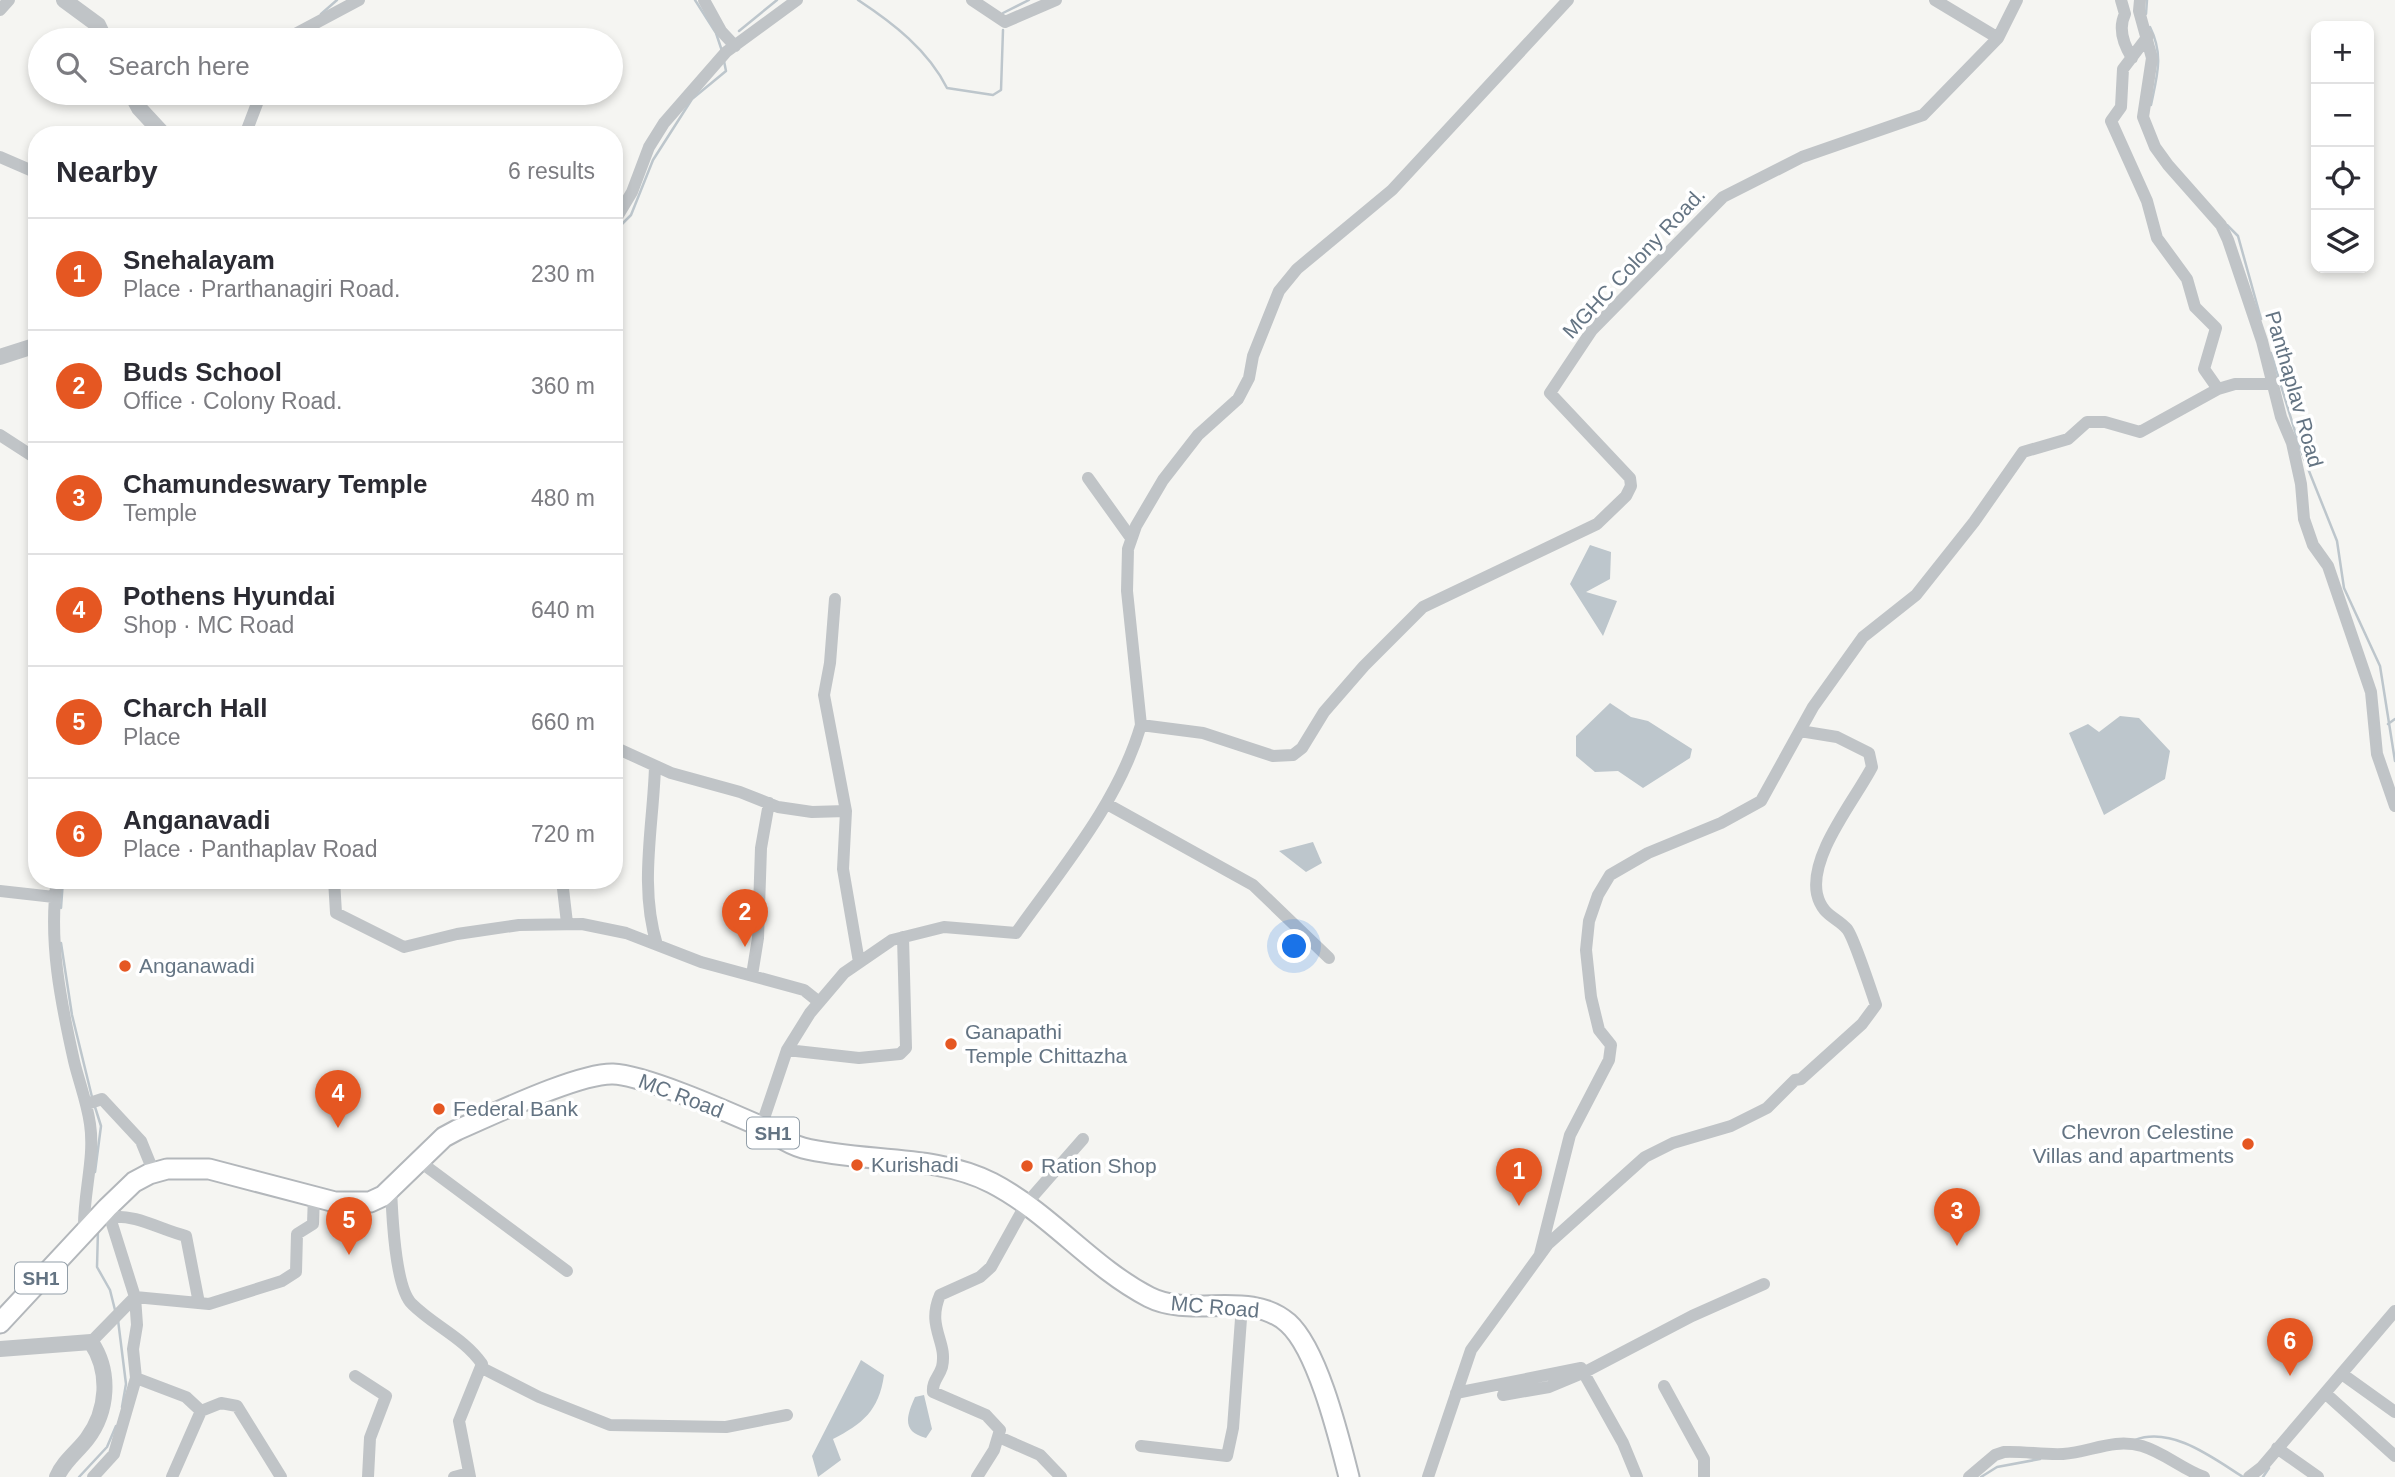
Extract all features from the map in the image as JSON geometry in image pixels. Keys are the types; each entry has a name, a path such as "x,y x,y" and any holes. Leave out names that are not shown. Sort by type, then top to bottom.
{"main road":[{"name":"MC Road","path":"0,1323 84,1230 109,1213 134,1182 154,1173 176,1169 209,1169 353,1204 370,1202 391,1188 444,1137 457,1130 596,1075 631,1077 761,1127 799,1147 978,1176 1026,1203 1132,1287 1150,1298 1181,1306 1242,1306 1279,1316 1291,1326 1316,1369 1349,1477"}],"street":[{"path":"0,10 9,0"},
{"path":"64,0 99,28"},
{"path":"306,28 359,0"},
{"path":"704,0 730,49"},
{"path":"623,207 656,135 714,65 730,49 797,0"},
{"path":"972,0 1005,22 1056,0"},
{"path":"761,1127 787,1050 819,1002 844,973 892,940 944,927 1016,933 1107,804 1135,745 1141,724 1127,591 1131,538 1176,460 1238,399 1249,378 1253,356 1279,291 1297,269 1392,190 1568,0"},
{"path":"1935,0 1998,38"},
{"name":"MGHC Colony Road.","path":"1141,724 1203,733 1273,756 1293,755 1302,748 1324,712 1364,666 1423,607 1597,524 1626,496 1631,486 1630,478 1550,393 1592,330 1723,197 1802,157 1923,115 1998,38 2017,0"},
{"path":"2121,0 2125,14 2122,21 2124,46 2132,58"},
{"name":"Panthaplav Road","path":"2140,0 2139,11 2152,58 2143,117 2155,147 2221,225 2262,341 2272,383 2292,443 2304,519 2313,545 2328,566 2371,692 2376,754 2395,807"},
{"path":"2148,36 2123,69 2121,107 2110,121 2147,201 2157,238 2187,279 2195,307 2216,328 2204,369 2218,389"},
{"path":"137,105 156,126"},
{"path":"248,126 256,105"},
{"path":"0,157 28,169"},
{"path":"0,357 28,348"},
{"path":"1540,1254 1570,1135 1609,1060 1611,1045 1599,1030 1591,998 1586,950 1589,921 1598,895 1610,875 1627,864 1721,823 1761,801 1813,707 1863,637 1916,595 1974,522 2023,452 2068,439 2087,422 2105,422 2140,432 2218,389 2235,383 2272,383"},
{"path":"0,435 28,453"},
{"path":"1088,478 1131,538"},
{"path":"835,599 830,663 824,695 846,811 843,869 859,962"},
{"path":"1428,1477 1471,1350 1540,1254 1568,1225 1645,1157 1672,1143 1731,1126 1767,1108 1795,1080 1801,1079 1862,1024 1876,1005 1852,937 1845,927 1837,924 1828,915 1817,895 1816,886 1819,864 1831,836 1872,767 1870,753 1837,737 1800,731"},
{"path":"623,751 655,767 793,811 846,811"},
{"path":"655,767 646,883 648,913 657,945"},
{"path":"752,975 758,938 761,848 771,819 769,803"},
{"path":"1107,804 1253,885 1329,958"},
{"path":"55,889 56,964 74,1063 87,1104 91,1157 84,1197 84,1230"},
{"path":"335,889 336,913 404,947 457,933 519,925 567,923 610,929 701,962 804,990 819,1002"},
{"path":"563,889 567,923"},
{"path":"0,891 54,897"},
{"path":"787,1050 859,1058 900,1055 906,1048 903,937"},
{"path":"87,1104 102,1098 141,1141 154,1173"},
{"path":"977,1477 999,1437 997,1424 986,1415 933,1392 932,1384 942,1367 933,1325 935,1307 940,1295 980,1278 991,1267 1026,1203 1083,1139"},
{"path":"419,1161 567,1270"},
{"path":"391,1188 392,1230 409,1302 473,1352 482,1368 539,1397 610,1425 726,1427 788,1415"},
{"path":"135,1297 209,1304 282,1281 296,1272 297,1234 313,1224 314,1195"},
{"path":"109,1213 186,1236 199,1303"},
{"path":"93,1477 114,1454 136,1378 133,1349 137,1325 135,1297 109,1213"},
{"path":"1503,1395 1549,1387 1585,1372 1692,1317 1764,1284"},
{"path":"0,1349 91,1342 135,1297"},
{"path":"1142,1446 1227,1457 1233,1428 1242,1306"},
{"path":"2252,1474 2282,1452 2330,1398 2342,1374 2395,1311"},
{"path":"57,1477 103,1414 104,1375 100,1355 91,1342"},
{"path":"1456,1393 1519,1382 1576,1367 1585,1372 1623,1443 1637,1477"},
{"path":"454,1477 469,1475 459,1421 464,1402 482,1368"},
{"path":"2342,1374 2395,1412"},
{"path":"355,1376 386,1396 370,1438 368,1477"},
{"path":"136,1378 186,1397 201,1411"},
{"path":"1664,1387 1704,1459 1704,1477"},
{"path":"2330,1398 2395,1456"},
{"path":"172,1477 201,1411 221,1403 237,1406 281,1477"},
{"path":"999,1437 1040,1455 1061,1477"},
{"path":"1969,1477 1995,1455 2004,1452 2062,1454 2116,1443 2141,1446 2204,1477"},
{"path":"2282,1452 2318,1477"}],"shaded area":[{"path":"1590,545 1611,552 1610,579 1586,592 1617,601 1603,636 1570,584"},
{"path":"1610,703 1631,717 1648,721 1692,749 1690,758 1643,788 1618,771 1595,772 1576,756 1576,736"},
{"path":"2120,716 2139,718 2170,751 2165,779 2104,815 2069,733 2088,724 2099,732"},
{"path":"1313,842 1322,863 1306,872 1279,851"},
{"path":"861,1360 884,1375 878,1398 861,1422 833,1439 841,1460 818,1477 812,1456"},
{"path":"924,1395 932,1429 926,1438 913,1432 908,1423 915,1397"}],"waterway":[{"path":"321,14 337,0"},
{"path":"695,0 716,33 722,51"},
{"path":"739,31 777,0"},
{"path":"858,0 908,38 930,61 947,88 993,95 1001,90 1003,30"},
{"path":"1003,13 1029,0"},
{"path":"2146,14 2147,0"},
{"path":"2150,27 2158,56 2151,105"},
{"path":"623,223 631,215 653,160 692,99 726,71 724,61"},
{"path":"2227,225 2238,236 2261,319"},
{"path":"2271,353 2301,451 2337,541 2344,588 2380,666 2395,761"},
{"path":"2388,724 2395,719"},
{"path":"61,908 62,889"},
{"path":"61,943 72,1015 92,1097"},
{"path":"95,1107 101,1126 95,1172"},
{"path":"98,1230 97,1267 110,1290 115,1310"},
{"path":"118,1320 126,1384 122,1407"},
{"path":"79,1477 107,1447 116,1426"},
{"path":"2135,1440 2163,1437 2178,1441 2205,1453 2243,1477"},
{"path":"1981,1477 1997,1467 2040,1459"},
{"path":"2263,1477 2269,1468"}],"place":[{"name":"Buds School","path":"745,947"},
{"name":"Anganawadi","path":"125,966"},
{"name":"Ganapathi Temple Chittazha","path":"951,1044"},
{"name":"Federal Bank","path":"439,1109"},
{"name":"Pothens Hyundai","path":"338,1128"},
{"name":"Chevron Celestine Villas and apartments","path":"2248,1144"},
{"name":"Kurishadi","path":"857,1165"},
{"name":"Ration Shop","path":"1027,1166"},
{"name":"Snehalayam","path":"1519,1206"},
{"name":"Chamundeswary Temple","path":"1957,1246"},
{"name":"Charch Hall","path":"349,1255"},
{"name":"Anganavadi","path":"2290,1376"}]}
